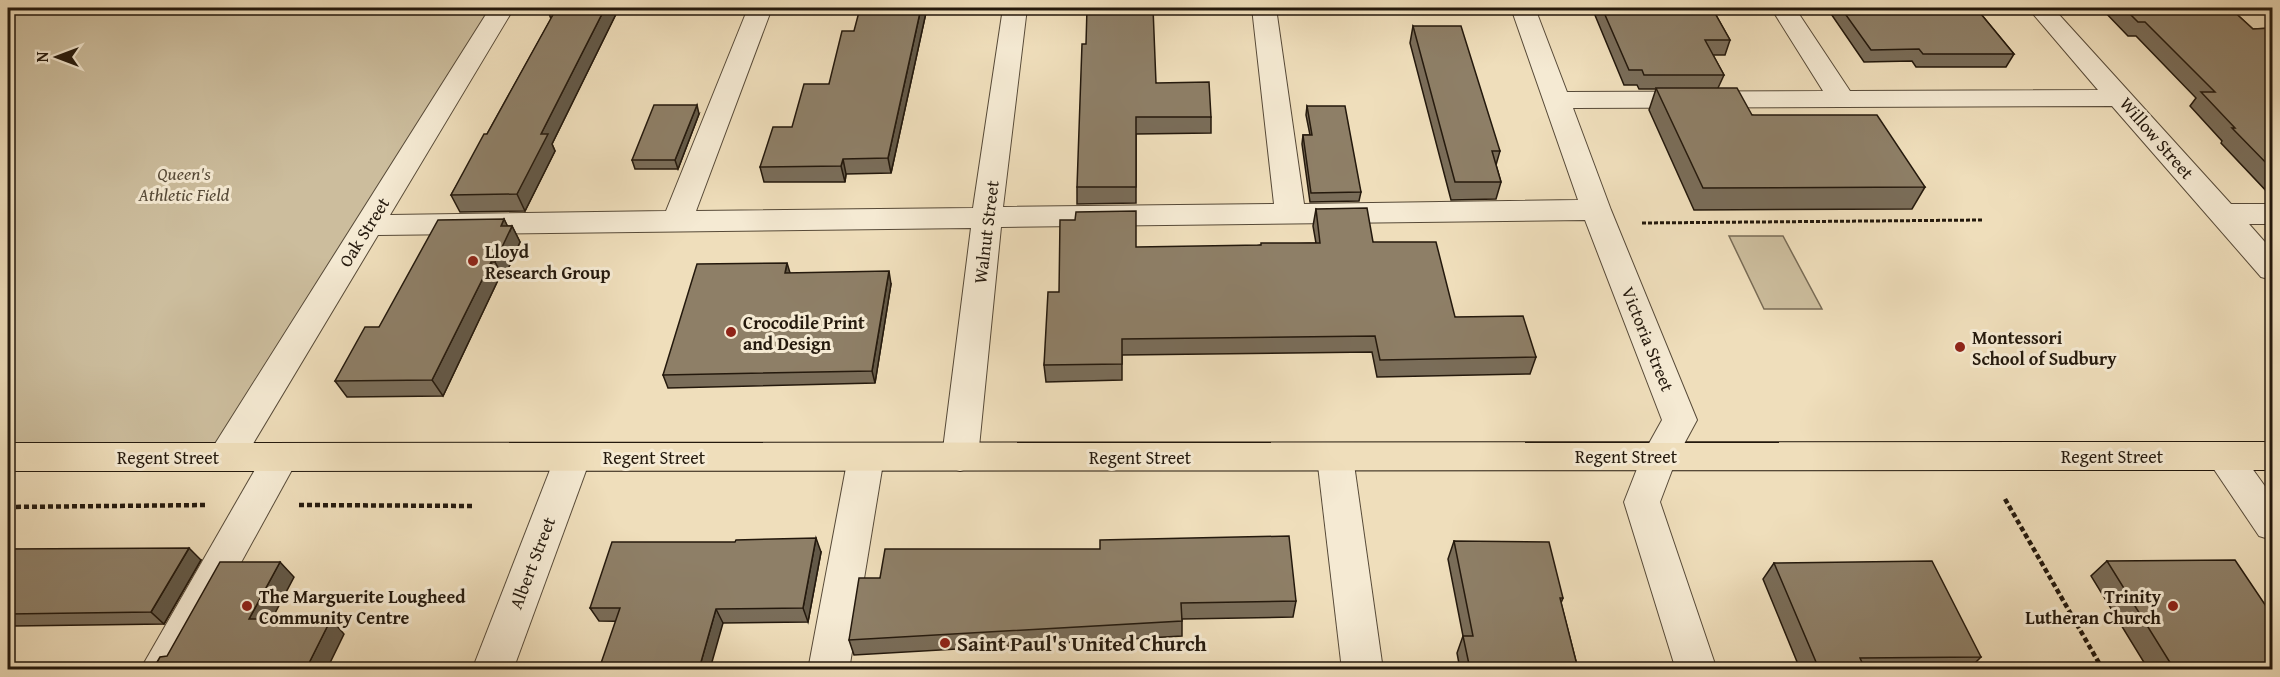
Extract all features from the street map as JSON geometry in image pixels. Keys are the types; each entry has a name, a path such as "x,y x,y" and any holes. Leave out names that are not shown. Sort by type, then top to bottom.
{"main road":[{"name":"Regent Street","path":"8,457 2272,456"}],"street":[{"name":"Oak Street","path":"226,457 502,8"},
{"path":"677,222 760,8"},
{"name":"Walnut Street","path":"960,457 987,218 1015,8"},
{"path":"1264,8 1290,214"},
{"name":"Victoria Street","path":"1523,8 1596,210 1680,420 1660,456 1642,502 1697,669"},
{"path":"1783,8 1842,99"},
{"name":"Willow Street","path":"2040,8 2272,269"},
{"path":"1557,100 2121,98"},
{"path":"368,225 1596,210"},
{"path":"2224,214 2272,214"},
{"path":"2223,456 2272,525"},
{"path":"160,669 281,457"},
{"name":"Albert Street","path":"492,669 573,457"},
{"path":"828,669 866,457"},
{"path":"1335,457 1363,669"}],"path":[{"path":"1641,223 1982,220"},
{"path":"2005,499 2103,669"}],"green space":[{"name":"Queen's Athletic Field","path":"8,8 500,8 219,462 8,461"},
{"path":"1729,236 1783,236 1822,309 1764,309"}],"building":[{"path":"550,8 605,8 541,134 548,134 517,194 451,195 555,11 548,11"},
{"path":"860,8 921,8 888,158 843,159 841,166 760,167 773,127 792,127 804,84 829,84 842,31 854,31"},
{"path":"1087,8 1153,8 1156,83 1209,82 1211,117 1136,117 1136,187 1077,187 1082,44 1086,44"},
{"path":"1602,8 1712,8 1730,40 1705,40 1724,75 1644,75 1642,70 1629,70"},
{"path":"1841,8 1976,8 2014,54 1923,54 1919,49 1871,50"},
{"path":"2124,8 2230,8 2253,29 2272,28 2272,169 2201,92 2215,92 2145,22 2138,22"},
{"path":"1413,26 1461,26 1500,151 1492,151 1501,182 1455,182"},
{"path":"1656,88 1737,88 1752,115 1877,115 1925,187 1703,188"},
{"path":"654,105 697,105 675,160 632,160"},
{"path":"1307,106 1345,106 1361,192 1311,193 1303,135 1312,135"},
{"path":"1367,208 1373,242 1436,242 1455,317 1523,316 1536,357 1380,360 1375,336 1122,339 1122,364 1044,365 1048,292 1059,292 1060,220 1075,220 1076,212 1136,211 1136,247 1320,243 1316,209"},
{"path":"504,219 501,226 512,226 495,262 491,262 432,380 335,381 365,327 379,327 438,220"},
{"path":"787,263 785,273 889,271 872,371 663,375 697,264"},
{"path":"1289,536 1296,601 1181,603 1182,621 849,640 859,578 880,578 885,549 1100,549 1100,540"},
{"path":"816,538 803,608 716,609 699,669 599,669 620,608 590,608 612,542 735,542 736,540"},
{"path":"1454,541 1549,542 1578,669 1470,669 1463,636 1473,636"},
{"path":"189,548 151,612 8,614 8,549"},
{"name":"Trinity Lutheran Church","path":"2235,560 2272,615 2272,669 2174,669 2107,561"},
{"path":"1932,561 1981,657 1860,658 1865,669 1819,669 1774,563"},
{"name":"The Marguerite Lougheed Community Centre","path":"220,562 280,562 249,619 331,619 306,669 153,669 160,657 167,656"}],"place":[{"name":"Lloyd Research Group","path":"473,261"},
{"name":"Crocodile Print and Design","path":"731,332"},
{"name":"Montessori School of Sudbury","path":"1960,347"},
{"name":"The Marguerite Lougheed Community Centre","path":"247,606"},
{"name":"Trinity Lutheran Church","path":"2173,606"},
{"name":"Saint Paul's United Church","path":"945,643"}]}
